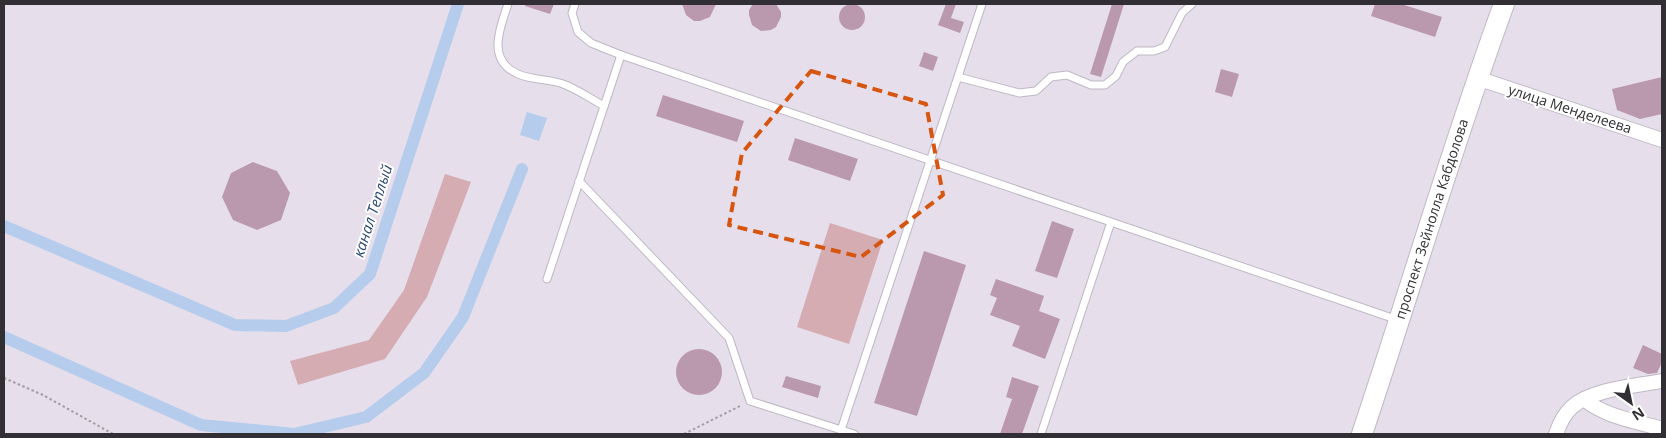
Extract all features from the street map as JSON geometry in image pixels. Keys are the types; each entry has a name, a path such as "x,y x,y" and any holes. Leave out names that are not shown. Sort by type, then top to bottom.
{"main road":[{"name":"проспект Зейнолла Кабдолова","path":"1362,434 1477,78 1504,4"}],"street":[{"name":"улица Менделеева","path":"1477,78 1662,140"},
{"path":"1556,434 1565,414 1584,399 1605,392 1662,381"},
{"path":"1584,399 1592,406 1605,412 1662,429"}],"lane":[{"path":"508,4 498,35 498,50 506,66 518,75 564,84 604,106"},
{"path":"575,4 572,13 578,32 591,43 621,55 1400,320"},
{"path":"841,430 982,4"},
{"path":"958,77 1020,93 1036,91 1051,77 1066,75 1091,85 1104,84 1116,76 1123,62 1137,51 1154,51 1165,47 1182,13 1192,4"},
{"path":"547,279 621,55"},
{"path":"579,181 729,338 750,401 854,434"},
{"path":"1041,434 1111,222"}],"path":[{"path":"4,378 43,395 113,434"},
{"path":"684,434 750,401"}],"highlighted area":[{"path":"811,71 926,104 943,195 861,257 729,225 742,153"}],"shaded area":[{"path":"445,174 471,182 427,297 385,359 298,385 290,361 369,340 404,290"},
{"path":"830,223 883,240 849,344 797,327"}],"water":[{"path":"527,112 547,118 539,141 520,135"}],"building":[{"path":"525,4 554,4 550,14 525,6"},
{"path":"682,4 716,4 710,17 694,21 686,15"},
{"path":"753,4 776,4 781,12 781,17 776,27 771,30 761,31 752,25 749,10"},
{"path":"852,4 861,8 865,17 861,26 852,30 843,26 839,17 843,8"},
{"path":"946,4 956,4 951,18 964,22 960,33 938,25"},
{"path":"1112,4 1124,4 1101,77 1090,74"},
{"path":"1375,4 1401,4 1442,17 1435,37 1371,16"},
{"path":"924,52 938,57 933,71 919,66"},
{"path":"1221,69 1239,74 1232,97 1215,92"},
{"path":"1662,77 1662,114 1640,119 1617,110 1612,89"},
{"path":"663,95 744,121 737,142 656,116"},
{"path":"795,138 858,159 850,181 788,160"},
{"path":"253,162 277,171 290,193 281,220 257,230 233,220 222,197 231,173"},
{"path":"1052,221 1074,229 1057,278 1035,271"},
{"path":"924,251 966,265 917,416 874,403"},
{"path":"996,279 1044,296 1039,311 1060,319 1045,359 1012,346 1020,326 990,315 997,298 990,295"},
{"path":"1643,345 1662,354 1662,362 1657,373 1648,374 1633,368"},
{"path":"704,349 716,355 721,363 721,381 716,389 708,394 694,395 682,389 677,381 676,367 682,355 690,350"},
{"path":"786,376 821,386 818,398 782,387"},
{"path":"1012,377 1039,386 1022,434 1000,434 1012,399 1006,397"}],"waterway":[{"name":"канал Теплый","path":"4,226 235,325 286,326 334,308 370,274 458,4"},
{"name":"канал Теплый","path":"4,337 201,425 294,434 366,417 424,373 463,317 522,169"}]}
